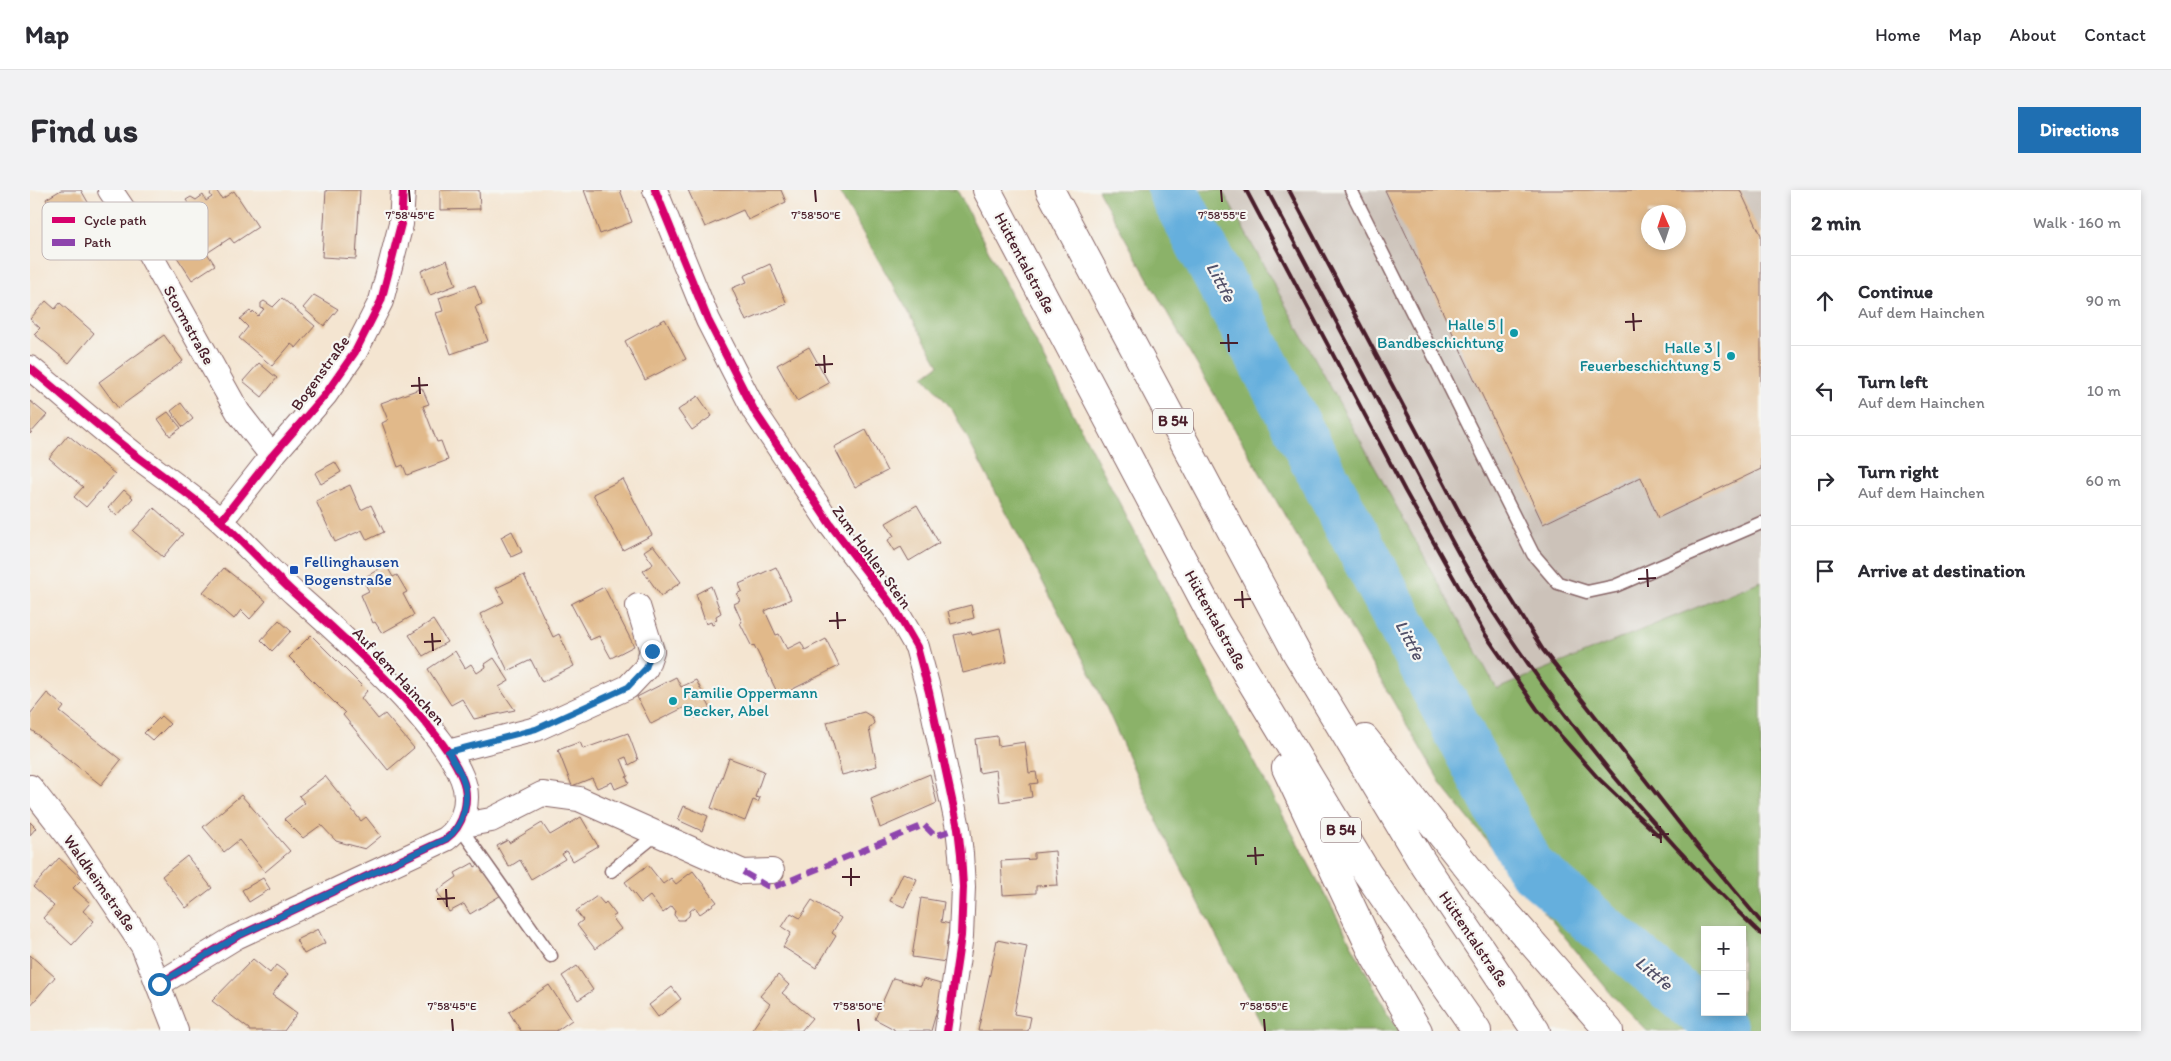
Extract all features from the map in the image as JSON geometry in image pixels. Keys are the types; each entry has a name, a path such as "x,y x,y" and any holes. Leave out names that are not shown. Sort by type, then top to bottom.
{"highway":[{"name":"Hüttentalstraße","path":"987,190 1216,623 1367,873 1477,1031"},
{"name":"Hüttentalstraße","path":"1050,190 1296,652 1421,860 1536,1031"},
{"path":"1216,623 1375,957 1418,1031"},
{"path":"1296,652 1480,883 1609,1031"}],"street":[{"name":"Stormstraße","path":"110,190 118,202"},
{"name":"Bogenstraße","path":"221,521 272,456 325,395 350,359 381,301 401,224 403,190"},
{"name":"Zum Hohlen Stein","path":"655,190 708,320 755,412 830,524 895,609 917,647 929,692 958,828 961,854 963,887 961,936 948,1031"},
{"name":"Stormstraße","path":"153,260 238,412 272,456"},
{"name":"Auf dem Hainchen","path":"30,368 133,453 221,521 384,676 426,722 448,752 464,783 465,800 459,826"},
{"path":"448,752 536,729 628,687 646,668 652,651 638,606"},
{"name":"Waldheimstraße","path":"30,787 76,846 143,946 159,984"},
{"path":"176,1031 159,984 236,937 446,839 459,826 491,820 542,794 579,799 743,872 772,871"}],"lane":[{"path":"1351,190 1533,554 1558,583 1587,592 1615,586 1761,523"},
{"path":"459,826 551,956"},
{"path":"611,871 657,834"}],"shaded area":[{"path":"1222,190 1761,190 1761,581 1497,689"}],"green space":[{"path":"838,190 957,190 1228,712 1388,1013 1400,1031 1265,1031 1159,825 1093,678 952,409 924,376 939,365"},
{"path":"1098,190 1222,190 1497,689 1761,581 1761,1031 1647,1031 1612,995 1443,787 1182,339"}],"building":[{"path":"61,190 81,190 88,202 48,202 46,199"},
{"path":"213,190 216,190 222,199 234,191 258,227 234,243 230,238 208,252 208,202 187,202 186,200 191,197 196,200 203,195 206,201 212,197 210,194"},
{"path":"326,190 360,190 356,259 322,257"},
{"path":"440,190 479,190 480,209 440,210"},
{"path":"584,190 620,190 632,222 600,234"},
{"path":"688,190 781,190 786,202 748,220 743,210 705,227"},
{"path":"1385,190 1740,190 1761,235 1761,469 1658,518 1641,477 1543,524"},
{"path":"208,254 215,265 192,280 179,260 208,260"},
{"path":"447,260 456,285 430,295 421,271"},
{"path":"770,264 787,304 746,321 732,288 747,282 744,276"},
{"path":"475,285 482,304 475,307 488,341 451,354 436,313 443,311 439,298"},
{"path":"314,295 338,309 324,326 303,308"},
{"path":"282,298 315,326 296,348 291,344 272,366 239,338 248,327 240,319 250,311 252,313 253,311 258,316 264,309 261,308 261,303 264,301 273,307"},
{"path":"46,301 55,309 60,303 94,333 69,363 34,334 40,328 30,319"},
{"path":"665,319 686,359 645,380 625,341"},
{"path":"164,335 183,361 118,408 99,382"},
{"path":"809,347 829,383 797,401 777,365"},
{"path":"259,363 277,378 262,397 243,381"},
{"path":"422,388 429,404 423,406 437,442 441,441 448,460 407,475 403,465 398,467 382,423 388,420 381,403"},
{"path":"698,396 712,416 692,430 678,410"},
{"path":"30,401 47,415 30,434"},
{"path":"181,403 193,419 183,427 171,411"},
{"path":"168,412 181,428 170,436 158,419"},
{"path":"866,430 887,471 855,487 834,447"},
{"path":"68,435 115,474 86,507 74,497 83,487 49,458"},
{"path":"335,462 341,472 321,484 315,473"},
{"path":"623,479 652,535 623,550 593,494"},
{"path":"350,485 361,510 371,505 384,532 367,540 362,530 335,542 316,501"},
{"path":"124,490 133,498 117,516 108,508"},
{"path":"917,505 939,543 909,561 901,547 894,551 888,540 894,536 886,523"},
{"path":"154,508 183,534 163,557 133,531"},
{"path":"512,531 522,552 511,557 501,537"},
{"path":"653,545 681,582 661,596 643,571 653,564 644,551"},
{"path":"386,565 393,577 397,575 407,592 403,594 414,615 382,633 375,622 373,623 361,595 369,591 362,579"},
{"path":"776,567 791,599 765,611 776,635 779,634 787,649 801,642 805,650 826,639 839,666 779,696 754,645 752,647 740,623 742,622 734,604 740,601 737,594 742,591 739,584"},
{"path":"224,568 266,601 250,619 241,610 234,619 203,592"},
{"path":"524,575 553,637 559,634 574,666 542,682 531,660 508,671 480,614 504,602 496,588"},
{"path":"711,586 721,613 716,616 717,620 713,621 715,624 712,625 711,622 706,624 696,594"},
{"path":"604,587 634,646 611,658 599,636 590,640 571,604"},
{"path":"971,605 974,618 951,624 948,611"},
{"path":"279,620 291,631 272,651 261,640"},
{"path":"433,620 447,642 423,656 409,635"},
{"path":"1000,628 1007,662 963,673 954,635 971,632 972,635"},
{"path":"311,635 367,691 361,698 378,719 385,714 414,748 388,770 343,715 345,713 289,657"},
{"path":"455,651 465,668 471,664 477,673 494,658 509,681 499,687 515,710 474,719 462,699 451,705 428,669"},
{"name":"Familie Oppermann Becker, Abel","path":"676,677 681,687 696,680 711,709 695,718 689,705 651,724 637,697"},
{"path":"47,693 64,707 60,712 121,760 101,785 30,729 30,714"},
{"path":"864,712 872,717 874,723 869,729 877,766 842,775 827,722"},
{"path":"161,716 170,724 153,741 144,733"},
{"path":"628,733 638,760 629,765 626,757 621,759 629,783 615,789 612,782 597,788 592,778 572,786 558,750 580,742 583,749"},
{"path":"997,736 998,746 1025,742 1029,773 1036,772 1038,783 1030,784 1032,797 1000,802 996,770 979,773 975,739"},
{"path":"729,758 764,771 755,797 760,798 758,802 753,800 745,821 711,808"},
{"path":"930,774 937,803 880,828 871,799"},
{"path":"325,776 361,821 366,817 381,836 365,849 336,841 321,825 303,838 284,819 305,803 299,796"},
{"path":"241,795 290,851 265,872 239,840 224,852 203,827"},
{"path":"684,806 708,816 702,831 678,820"},
{"path":"581,817 598,846 573,861 567,851 562,854 565,859 531,879 520,860 509,867 497,846 508,840 509,843 542,823 550,835"},
{"path":"30,822 36,828 30,835"},
{"path":"1055,851 1058,885 1036,886 1036,893 1003,895 1001,861 1034,859 1034,853"},
{"path":"187,856 212,888 186,908 162,876"},
{"path":"59,858 82,879 73,888 90,903 83,911 94,921 72,945 43,918 54,906 33,887"},
{"path":"483,862 503,894 470,914 464,904 449,912 437,891 457,877 455,873 473,863 475,867"},
{"path":"648,865 663,884 671,878 676,884 693,871 717,902 700,914 695,907 684,920 678,920 674,915 675,910 672,906 663,913 650,896 641,903 625,882"},
{"path":"903,873 917,879 904,907 890,901"},
{"path":"263,878 270,889 249,902 242,890"},
{"path":"597,896 604,904 606,902 616,915 612,917 621,929 595,949 577,925 583,920 576,911"},
{"path":"921,898 944,902 941,922 950,924 946,948 949,948 946,962 912,957"},
{"path":"812,900 841,918 832,933 836,936 816,968 783,947 791,933 782,927 791,913 800,918"},
{"path":"318,929 325,943 304,954 296,940"},
{"path":"997,940 1027,946 1014,1014 1031,1017 1028,1031 978,1031"},
{"path":"30,955 55,977 30,1006"},
{"path":"253,959 270,973 276,965 288,974 272,995 297,1013 284,1031 249,1031 249,1029 212,1001"},
{"path":"577,966 593,990 578,1000 562,976"},
{"path":"778,975 789,985 782,993 812,1018 801,1031 751,1031 770,1004 760,996"},
{"path":"893,978 921,986 923,979 944,985 931,1031 894,1031 894,1029 875,1019"},
{"path":"549,985 572,1020 556,1031 521,1031 509,1012"},
{"path":"672,987 681,999 658,1017 649,1005"}],"waterway":[{"name":"Littfe","path":"1172,190 1530,867 1723,1031"}],"railway":[{"path":"1246,190 1405,491 1485,634 1537,709 1598,778 1659,836"},
{"path":"1267,190 1453,544 1503,627 1561,709 1624,788 1691,863 1761,934"},
{"path":"1289,190 1472,536 1543,650 1698,847 1761,922"}],"marked path":[{"path":"743,872 767,886 774,887 924,825 935,836 958,828"}],"cycle path":[{"path":"221,521 272,456 325,395 355,352 381,301 401,224 403,190"},
{"path":"655,190 708,320 755,412 830,524 895,609 917,647 929,692 958,828 961,854 963,887 961,936 947,1031"},
{"path":"30,368 135,455 222,522 356,650 401,694 435,734 453,760 465,786 466,803 464,812 457,827 446,839 236,937 159,984"}],"place":[{"name":"Halle 5 | Bandbeschichtung","path":"1514,333"},
{"name":"Halle 3 | Feuerbeschichtung 5","path":"1731,356"},
{"name":"Fellinghausen Bogenstraße","path":"294,570"},
{"name":"Familie Oppermann Becker, Abel","path":"673,701"}],"route":[{"path":"159,984 236,937 446,839 459,826 465,800 462,776 448,752 536,729 628,687 646,668 652,651"}]}
